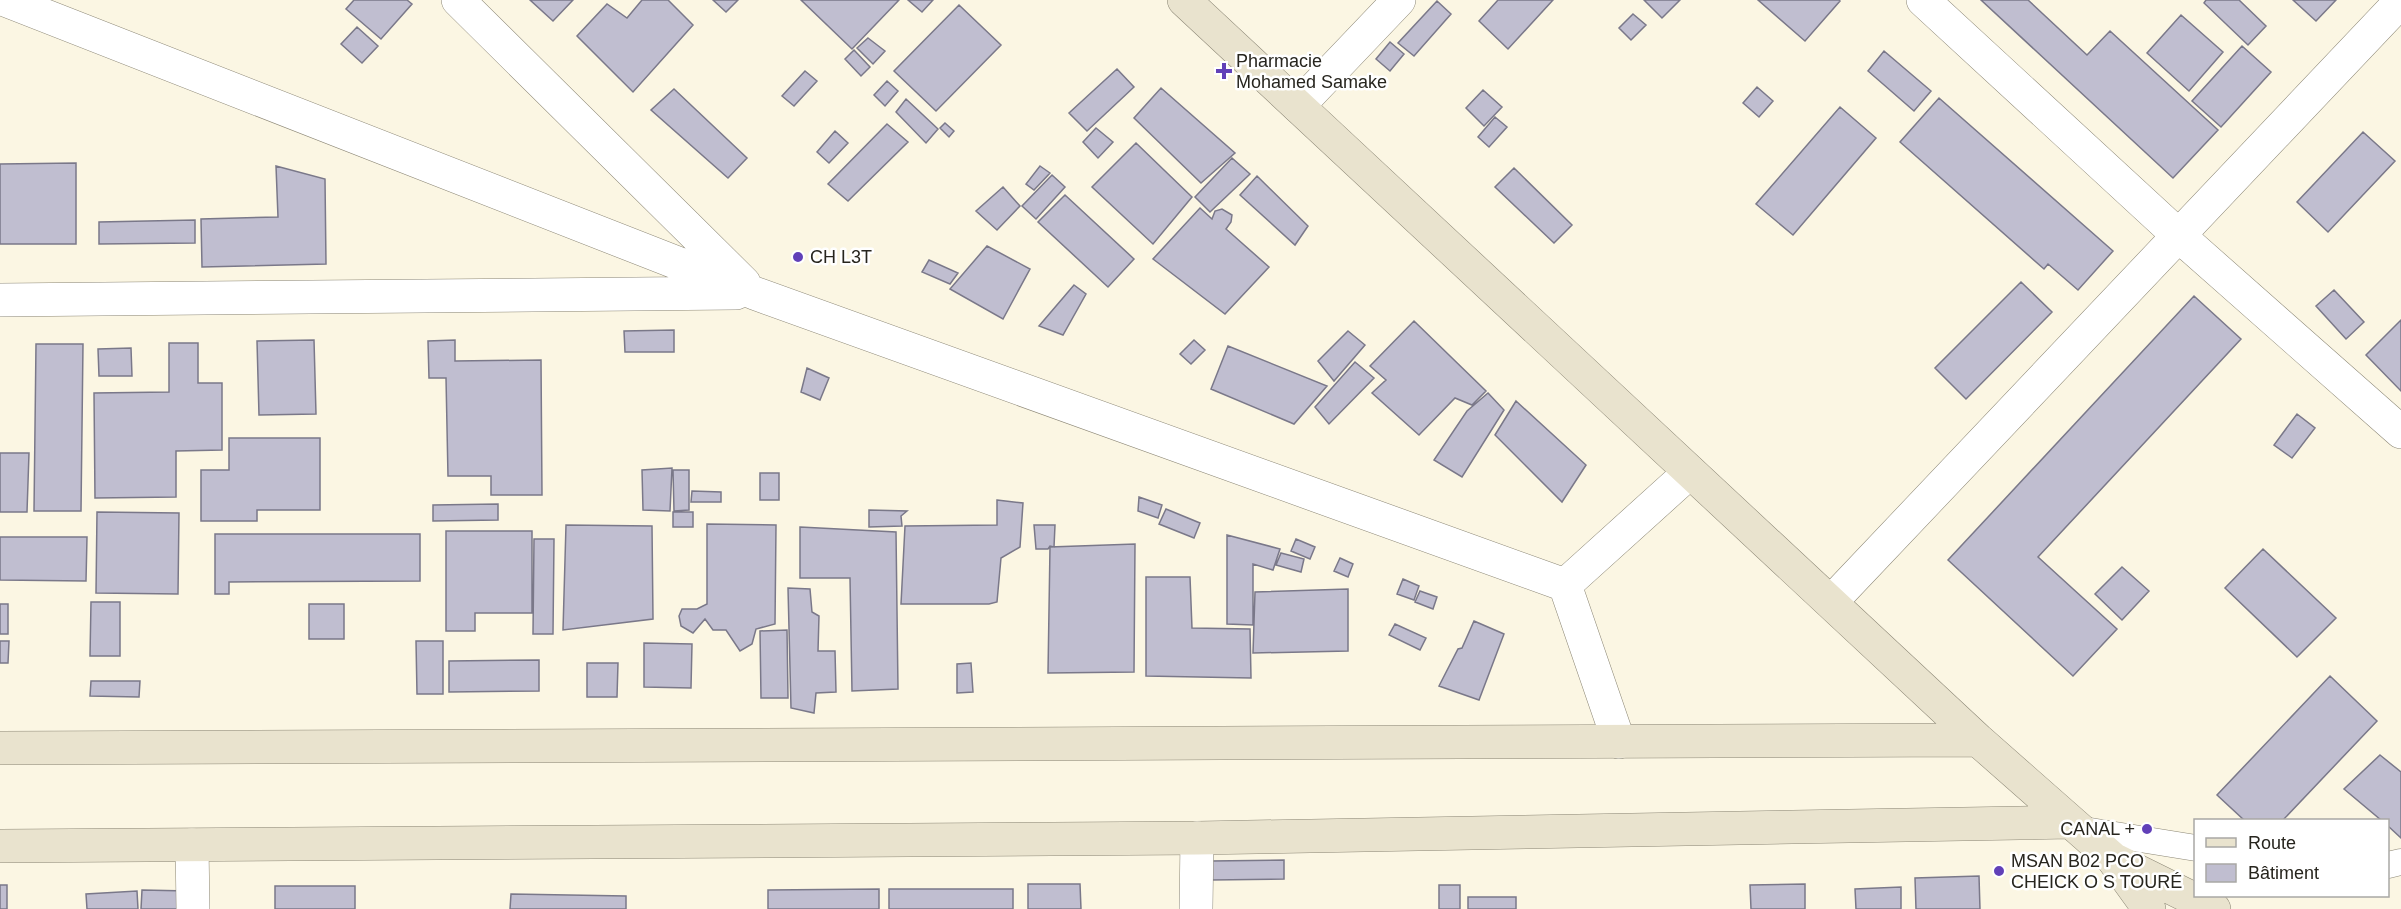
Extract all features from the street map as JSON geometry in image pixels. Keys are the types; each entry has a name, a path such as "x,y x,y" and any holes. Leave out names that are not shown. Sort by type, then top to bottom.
{"main road":[{"path":"1184,0 1978,740 2074,826 2113,859 2214,909"},
{"path":"0,748 1978,740"},
{"path":"0,846 1197,838 2074,826"},
{"path":"2113,859 2149,909"}],"street":[{"path":"5,0 754,293 1565,585"},
{"path":"458,0 754,293"},
{"path":"1298,106 1399,0"},
{"path":"1923,0 2178,234 2401,432"},
{"path":"1831,602 2401,1"},
{"path":"0,300 754,293"},
{"path":"1565,585 1690,472"},
{"path":"1565,585 1619,742"},
{"path":"1196,909 1197,838"},
{"path":"192,845 193,909"}],"lane":[{"path":"2074,826 2194,848"}],"building":[{"path":"354,0 407,0 412,4 381,39 346,9"},
{"path":"530,0 573,0 553,21"},
{"path":"642,0 668,0 693,25 633,92 577,36 607,4 627,18"},
{"path":"713,0 738,0 726,12"},
{"path":"801,0 899,0 852,49"},
{"path":"908,0 933,0 922,12"},
{"path":"1498,0 1553,0 1508,49 1479,21"},
{"path":"1644,0 1680,0 1662,18"},
{"path":"1758,0 1839,0 1840,1 1805,41"},
{"path":"1981,0 2028,0 2087,55 2110,31 2218,130 2173,178"},
{"path":"2206,0 2239,0 2266,26 2248,45 2204,3"},
{"path":"2293,0 2336,0 2316,21"},
{"path":"1437,1 1451,14 1414,56 1398,43"},
{"path":"959,5 1001,45 936,111 894,71"},
{"path":"1633,14 1646,25 1631,40 1619,28"},
{"path":"2181,15 2223,52 2189,91 2147,53"},
{"path":"357,27 378,46 362,63 341,44"},
{"path":"868,38 885,51 873,64 857,48"},
{"path":"1390,42 1404,54 1390,71 1376,59"},
{"path":"2242,46 2271,72 2221,127 2192,101"},
{"path":"854,50 870,67 861,76 845,59"},
{"path":"1884,51 1931,91 1914,111 1868,71"},
{"path":"1117,69 1134,87 1087,131 1069,113"},
{"path":"805,71 817,81 794,106 782,96"},
{"path":"887,81 898,91 885,106 874,95"},
{"path":"1757,87 1773,101 1759,117 1743,103"},
{"path":"1161,88 1235,153 1201,183 1134,118"},
{"path":"674,89 747,158 728,178 651,110"},
{"path":"1483,90 1502,107 1484,126 1466,108"},
{"path":"1939,98 2113,251 2078,290 2048,264 2044,269 1900,142"},
{"path":"906,99 938,129 926,143 896,112"},
{"path":"1840,107 1876,138 1793,235 1756,204"},
{"path":"1495,117 1507,127 1489,147 1478,137"},
{"path":"945,123 954,131 949,137 940,128"},
{"path":"887,124 908,142 848,201 828,184"},
{"path":"1096,128 1113,142 1098,158 1083,142"},
{"path":"835,131 848,143 829,163 817,152"},
{"path":"2363,132 2395,161 2328,232 2297,202"},
{"path":"1136,143 1192,197 1153,244 1092,187"},
{"path":"1232,158 1250,174 1210,212 1195,197"},
{"path":"76,163 76,244 0,244 0,164"},
{"path":"276,166 325,179 326,264 202,267 201,219 278,217"},
{"path":"1040,166 1050,173 1034,190 1026,184"},
{"path":"1514,168 1572,225 1554,243 1495,187"},
{"path":"1052,175 1065,187 1036,219 1022,206"},
{"path":"1257,176 1308,226 1295,245 1240,195"},
{"path":"1003,187 1020,206 997,230 976,211"},
{"path":"1065,195 1134,259 1108,287 1038,222"},
{"path":"1200,208 1212,219 1215,211 1222,209 1232,215 1231,222 1226,229 1269,267 1225,314 1153,259"},
{"path":"195,220 195,243 99,244 99,222"},
{"path":"987,246 1030,269 1003,319 950,289"},
{"path":"929,260 958,273 950,284 922,272"},
{"path":"2021,282 2052,312 1966,399 1935,368"},
{"path":"1074,285 1086,294 1063,335 1039,326"},
{"path":"2334,290 2364,322 2346,339 2316,306"},
{"path":"2194,296 2241,339 2038,557 2117,629 2073,676 1948,560"},
{"path":"2401,320 2401,391 2366,355"},
{"path":"1414,321 1486,391 1472,405 1455,398 1419,435 1372,393 1386,380 1370,366"},
{"path":"674,330 674,352 625,352 624,331"},
{"path":"1348,331 1365,345 1334,381 1318,361"},
{"path":"314,340 316,414 259,415 257,341"},
{"path":"455,340 455,361 541,360 542,495 491,495 491,476 448,476 446,378 429,378 428,341"},
{"path":"1194,340 1205,350 1191,364 1180,354"},
{"path":"169,343 198,343 198,383 222,383 222,450 176,451 176,497 95,498 94,393 169,392"},
{"path":"36,344 83,344 81,511 34,511"},
{"path":"1228,346 1327,386 1294,424 1211,389"},
{"path":"131,348 132,376 99,376 98,349"},
{"path":"1355,362 1374,378 1329,424 1315,407"},
{"path":"807,368 829,378 820,400 801,392"},
{"path":"1488,393 1504,410 1462,477 1434,460 1467,411"},
{"path":"1516,401 1586,465 1562,502 1495,435"},
{"path":"2297,414 2315,428 2292,458 2274,445"},
{"path":"229,438 320,438 320,510 257,510 257,521 201,521 201,470 229,470"},
{"path":"0,453 29,453 27,512 0,512"},
{"path":"672,468 670,511 643,510 642,470"},
{"path":"673,470 689,470 689,510 674,511"},
{"path":"760,473 779,473 779,500 760,500"},
{"path":"692,491 721,492 721,502 691,502"},
{"path":"1139,497 1162,505 1158,518 1138,511"},
{"path":"997,500 1023,503 1020,547 1001,558 997,602 989,604 901,604 905,526 997,525"},
{"path":"498,504 498,520 433,521 433,505"},
{"path":"1166,509 1200,523 1194,538 1159,524"},
{"path":"869,510 907,511 901,516 902,526 869,527"},
{"path":"97,512 179,513 178,594 96,593"},
{"path":"673,512 693,512 693,527 673,527"},
{"path":"707,524 776,525 775,624 756,629 752,644 740,651 726,630 713,630 705,619 693,633 681,626 679,616 682,609 697,609 707,604"},
{"path":"566,525 652,526 653,619 563,630"},
{"path":"1034,525 1055,525 1054,547 1036,549"},
{"path":"800,527 896,532 898,689 852,691 850,578 800,578"},
{"path":"446,531 532,531 532,613 475,613 475,631 446,631"},
{"path":"215,534 420,534 420,581 229,582 229,594 215,594"},
{"path":"1227,535 1280,549 1273,570 1253,564 1253,625 1227,624"},
{"path":"0,537 87,537 86,581 0,580"},
{"path":"534,539 554,539 553,634 533,634"},
{"path":"1296,539 1315,547 1310,559 1291,551"},
{"path":"1135,544 1134,672 1048,673 1050,547"},
{"path":"2263,549 2336,618 2297,657 2225,588"},
{"path":"1281,553 1304,559 1301,572 1276,565"},
{"path":"1340,558 1353,564 1348,577 1334,571"},
{"path":"2122,567 2149,591 2122,620 2095,594"},
{"path":"1146,577 1190,577 1192,628 1250,629 1251,678 1146,676"},
{"path":"1403,579 1419,586 1414,600 1397,594"},
{"path":"788,588 810,589 812,612 819,616 818,651 835,651 836,692 816,693 814,713 791,708"},
{"path":"1348,589 1348,651 1253,653 1255,592"},
{"path":"1420,591 1437,597 1433,609 1415,602"},
{"path":"91,602 120,602 120,656 90,656"},
{"path":"0,604 8,604 8,634 0,634"},
{"path":"309,604 344,604 344,639 309,639"},
{"path":"1474,621 1504,634 1479,700 1439,686 1458,649 1462,648"},
{"path":"1395,624 1426,638 1420,650 1389,635"},
{"path":"787,630 788,698 761,698 760,631"},
{"path":"0,641 9,641 8,663 0,663"},
{"path":"416,641 443,641 443,694 417,694"},
{"path":"644,643 692,644 691,688 644,687"},
{"path":"539,660 539,691 449,692 449,661"},
{"path":"587,663 618,663 617,697 587,697"},
{"path":"971,663 973,692 957,693 957,664"},
{"path":"2330,676 2377,721 2284,819 2243,819 2217,795"},
{"path":"91,681 140,681 139,697 90,696"},
{"path":"2380,755 2401,772 2401,838 2389,827 2389,819 2380,819 2344,789"},
{"path":"1284,860 1284,879 1211,880 1211,861"},
{"path":"1979,876 1980,909 1916,909 1915,878"},
{"path":"1028,884 1080,884 1081,909 1028,909"},
{"path":"1805,884 1805,909 1751,909 1750,885"},
{"path":"0,885 7,885 7,909 0,909"},
{"path":"1439,885 1460,885 1460,909 1439,909"},
{"path":"275,886 355,886 355,909 275,909"},
{"path":"1901,887 1901,909 1856,909 1855,889"},
{"path":"879,889 879,909 768,909 768,890"},
{"path":"889,889 1013,889 1013,909 889,909"},
{"path":"142,890 188,891 188,909 141,909"},
{"path":"137,891 138,909 87,909 86,894"},
{"path":"511,894 626,896 626,909 510,909"},
{"path":"1468,897 1516,897 1516,909 1468,909"}],"place":[{"name":"Pharmacie Mohamed Samake","path":"1224,71"},
{"name":"CH L3T","path":"798,257"},
{"name":"CANAL +","path":"2147,829"},
{"name":"MSAN B02 PCO CHEICK O S TOURÉ","path":"1999,871"}]}
